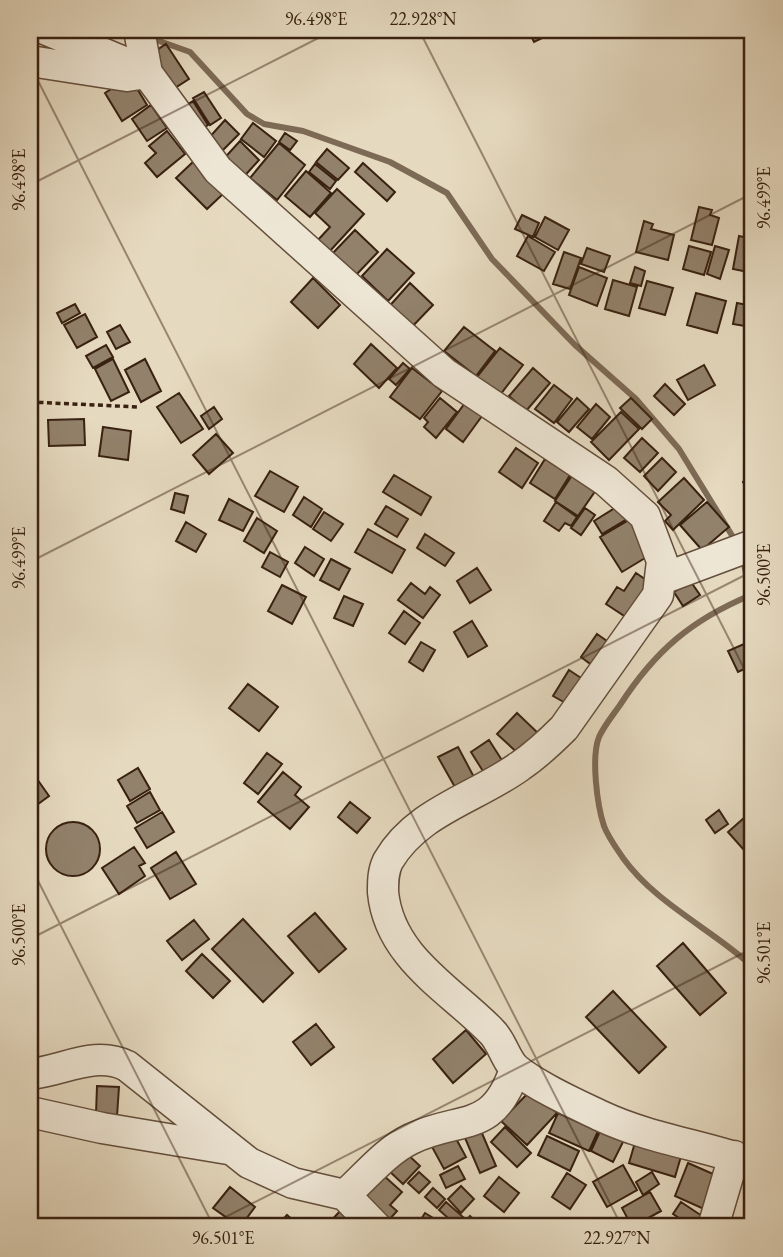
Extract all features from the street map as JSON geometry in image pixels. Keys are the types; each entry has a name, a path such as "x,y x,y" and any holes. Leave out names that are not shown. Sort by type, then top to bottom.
{"street":[{"path":"47,30 148,73"},
{"path":"139,30 148,73 218,170 433,363 630,499 645,516 656,539 662,561 662,579 658,595 564,728 520,766 428,818 388,861 382,878 390,924 404,948 444,990 490,1029 501,1041 515,1069 634,1130 743,1159 713,1227"},
{"path":"30,61 127,76 148,73"},
{"path":"662,579 753,545"},
{"path":"30,1074 93,1060 116,1061 127,1066 229,1149 274,1176 345,1195 376,1227"},
{"path":"345,1195 410,1139 463,1124 498,1104 515,1069"},
{"path":"30,1112 102,1128 229,1149"}],"path":[{"path":"30,402 139,407"}],"building":[{"path":"145,30 172,30 172,34 145,34"},
{"path":"528,30 559,30 534,42"},
{"path":"166,44 189,79 167,93 145,58"},
{"path":"130,77 147,105 122,121 105,93"},
{"path":"204,92 221,118 210,125 193,98"},
{"path":"193,101 208,125 196,133 181,108"},
{"path":"151,105 167,128 147,141 132,119"},
{"path":"225,120 239,134 220,153 207,140"},
{"path":"253,123 276,141 264,157 241,139"},
{"path":"167,131 185,154 157,177 145,163 156,153 149,146"},
{"path":"285,133 297,141 290,150 279,142"},
{"path":"240,141 259,160 240,181 220,163"},
{"path":"279,143 305,165 277,200 250,178"},
{"path":"327,149 349,168 338,180 316,162"},
{"path":"194,161 224,193 207,209 176,178"},
{"path":"363,163 395,192 387,201 355,172"},
{"path":"315,164 336,181 330,189 309,172"},
{"path":"306,171 331,193 310,217 285,196"},
{"path":"337,189 364,214 329,252 317,241 330,227 315,213"},
{"path":"699,207 712,210 710,215 719,218 712,245 691,240"},
{"path":"522,215 539,223 533,237 515,229"},
{"path":"545,217 569,230 558,250 535,237"},
{"path":"644,221 653,224 651,229 674,235 668,260 636,252"},
{"path":"355,230 378,252 355,276 332,254"},
{"path":"528,236 555,252 544,271 517,256"},
{"path":"739,236 753,239 753,273 733,269"},
{"path":"689,246 711,252 704,275 683,269"},
{"path":"715,246 729,250 720,279 707,274"},
{"path":"587,248 610,256 604,272 581,264"},
{"path":"387,249 414,273 388,301 362,276"},
{"path":"564,252 581,258 570,289 553,284"},
{"path":"579,267 607,278 597,306 569,295"},
{"path":"635,267 645,271 641,286 630,283"},
{"path":"313,278 340,305 318,328 291,302"},
{"path":"613,280 637,287 629,316 605,309"},
{"path":"647,281 673,288 665,315 639,308"},
{"path":"410,283 433,305 408,331 386,310"},
{"path":"696,293 726,301 717,333 687,325"},
{"path":"737,303 753,306 751,327 733,324"},
{"path":"75,304 80,313 62,323 57,313"},
{"path":"85,314 97,337 77,348 64,325"},
{"path":"120,325 130,342 116,349 107,332"},
{"path":"464,327 495,351 476,376 444,351"},
{"path":"371,344 397,368 379,388 354,364"},
{"path":"106,345 113,357 93,368 86,356"},
{"path":"500,348 523,365 500,395 477,377"},
{"path":"113,359 129,392 111,401 95,369"},
{"path":"145,359 161,391 141,402 125,370"},
{"path":"403,363 410,369 396,385 389,379"},
{"path":"704,365 715,385 688,400 677,380"},
{"path":"412,368 442,391 420,419 390,397"},
{"path":"533,368 550,383 526,411 509,396"},
{"path":"665,384 685,404 674,415 654,396"},
{"path":"554,385 572,399 554,423 535,409"},
{"path":"179,393 203,429 181,443 157,407"},
{"path":"440,398 457,412 436,438 424,427 428,422 424,418"},
{"path":"577,398 589,409 569,432 557,422"},
{"path":"631,398 652,419 642,429 620,408"},
{"path":"465,403 482,416 463,442 446,429"},
{"path":"596,404 610,417 592,439 577,427"},
{"path":"214,407 222,419 209,429 201,416"},
{"path":"621,412 639,429 609,460 591,442"},
{"path":"84,419 85,445 49,446 48,420"},
{"path":"103,427 131,431 128,460 99,456"},
{"path":"216,434 233,453 209,474 193,455"},
{"path":"642,438 658,453 640,472 624,458"},
{"path":"516,448 538,463 522,488 499,472"},
{"path":"662,458 676,472 658,491 644,476"},
{"path":"545,459 570,475 555,499 530,483"},
{"path":"270,471 298,487 284,512 255,496"},
{"path":"573,474 596,490 578,516 555,501"},
{"path":"394,475 431,497 421,515 383,492"},
{"path":"753,476 753,502 743,482"},
{"path":"684,478 704,500 673,530 665,521 671,515 658,502"},
{"path":"175,493 188,496 184,513 171,509"},
{"path":"304,497 322,509 311,527 293,515"},
{"path":"229,499 253,512 243,531 219,520"},
{"path":"556,502 577,517 571,526 565,523 559,531 544,521"},
{"path":"707,502 729,527 702,550 680,525"},
{"path":"386,506 408,519 397,537 375,524"},
{"path":"618,506 627,519 602,534 594,521"},
{"path":"585,508 595,515 581,535 571,528"},
{"path":"324,512 343,524 331,541 313,529"},
{"path":"257,518 277,531 264,553 244,541"},
{"path":"629,520 650,555 622,572 600,537"},
{"path":"186,522 206,534 196,552 176,541"},
{"path":"368,529 405,550 392,573 355,552"},
{"path":"425,534 454,553 445,566 417,548"},
{"path":"305,547 324,559 314,576 295,563"},
{"path":"270,552 288,562 280,577 262,567"},
{"path":"331,559 350,569 339,590 320,580"},
{"path":"477,568 491,590 470,603 457,581"},
{"path":"636,573 652,584 629,619 606,604 617,587 624,591"},
{"path":"691,582 700,595 683,606 674,592"},
{"path":"411,583 425,594 430,587 440,595 423,618 398,600"},
{"path":"282,585 306,597 292,624 268,611"},
{"path":"344,596 363,604 353,626 334,618"},
{"path":"404,611 420,623 405,644 389,633"},
{"path":"472,621 487,646 468,657 454,632"},
{"path":"597,634 614,646 597,669 581,657"},
{"path":"753,640 753,665 738,672 728,651"},
{"path":"421,642 435,650 423,671 409,662"},
{"path":"569,670 584,680 569,705 553,696"},
{"path":"248,684 278,707 259,731 229,708"},
{"path":"517,713 540,735 521,756 497,734"},
{"path":"489,740 505,765 486,776 471,752"},
{"path":"458,747 475,779 456,789 438,757"},
{"path":"267,753 282,764 258,794 244,783"},
{"path":"138,768 150,789 130,801 118,780"},
{"path":"30,769 49,796 30,810"},
{"path":"283,772 301,787 295,795 309,807 290,829 258,802"},
{"path":"150,792 160,810 137,823 127,806"},
{"path":"350,802 370,818 357,833 338,817"},
{"path":"719,810 728,824 715,833 706,820"},
{"path":"162,812 174,832 147,848 135,828"},
{"path":"744,818 753,828 753,842 744,850 728,832"},
{"path":"73,822 92,830 100,849 92,868 73,876 54,868 46,849 54,830"},
{"path":"134,847 145,863 139,866 145,876 119,894 102,868"},
{"path":"176,852 196,884 170,899 151,868"},
{"path":"315,913 346,949 319,972 288,936"},
{"path":"243,919 293,973 263,1002 212,949"},
{"path":"194,920 209,939 182,960 167,941"},
{"path":"683,943 726,993 700,1015 657,966"},
{"path":"202,954 230,981 213,998 186,971"},
{"path":"613,991 666,1047 639,1073 586,1017"},
{"path":"316,1024 334,1047 311,1065 293,1042"},
{"path":"466,1030 486,1054 453,1083 433,1059"},
{"path":"97,1086 119,1087 117,1116 96,1114"},
{"path":"532,1089 557,1113 527,1145 501,1121"},
{"path":"558,1113 598,1131 589,1151 549,1133"},
{"path":"505,1127 531,1153 517,1167 491,1142"},
{"path":"601,1129 624,1140 613,1162 591,1151"},
{"path":"481,1131 496,1166 480,1173 465,1138"},
{"path":"453,1133 466,1157 444,1169 431,1145"},
{"path":"547,1136 579,1151 570,1171 538,1155"},
{"path":"636,1139 682,1153 675,1177 629,1163"},
{"path":"404,1151 420,1166 403,1184 387,1169"},
{"path":"688,1163 720,1177 706,1210 675,1196"},
{"path":"623,1165 637,1190 607,1207 593,1182"},
{"path":"458,1166 465,1179 446,1188 440,1175"},
{"path":"419,1172 430,1182 419,1193 408,1183"},
{"path":"652,1172 659,1184 643,1195 636,1182"},
{"path":"567,1173 586,1185 570,1209 552,1197"},
{"path":"383,1175 402,1192 390,1205 397,1211 387,1222 362,1200"},
{"path":"499,1177 519,1193 504,1212 484,1196"},
{"path":"461,1186 474,1199 461,1213 448,1199"},
{"path":"230,1187 255,1207 240,1227 213,1208"},
{"path":"433,1188 445,1199 437,1208 425,1197"},
{"path":"650,1192 661,1211 632,1227 622,1208"},
{"path":"446,1202 463,1217 456,1225 439,1210"},
{"path":"681,1202 708,1220 704,1227 693,1227 673,1214"},
{"path":"342,1209 361,1227 329,1227 327,1225"},
{"path":"425,1213 448,1227 416,1227"},
{"path":"287,1215 299,1225 297,1227 282,1227 279,1224"},
{"path":"470,1216 482,1227 461,1227"}],"waterway":[{"path":"148,37 190,52 247,114 264,124 303,131 390,162 447,193 492,259 575,345 636,399 679,449 736,542"},
{"path":"743,558 750,596"},
{"path":"751,595 710,615 661,653 633,686 601,733 595,768 604,826 623,858 651,889 753,967"}]}
